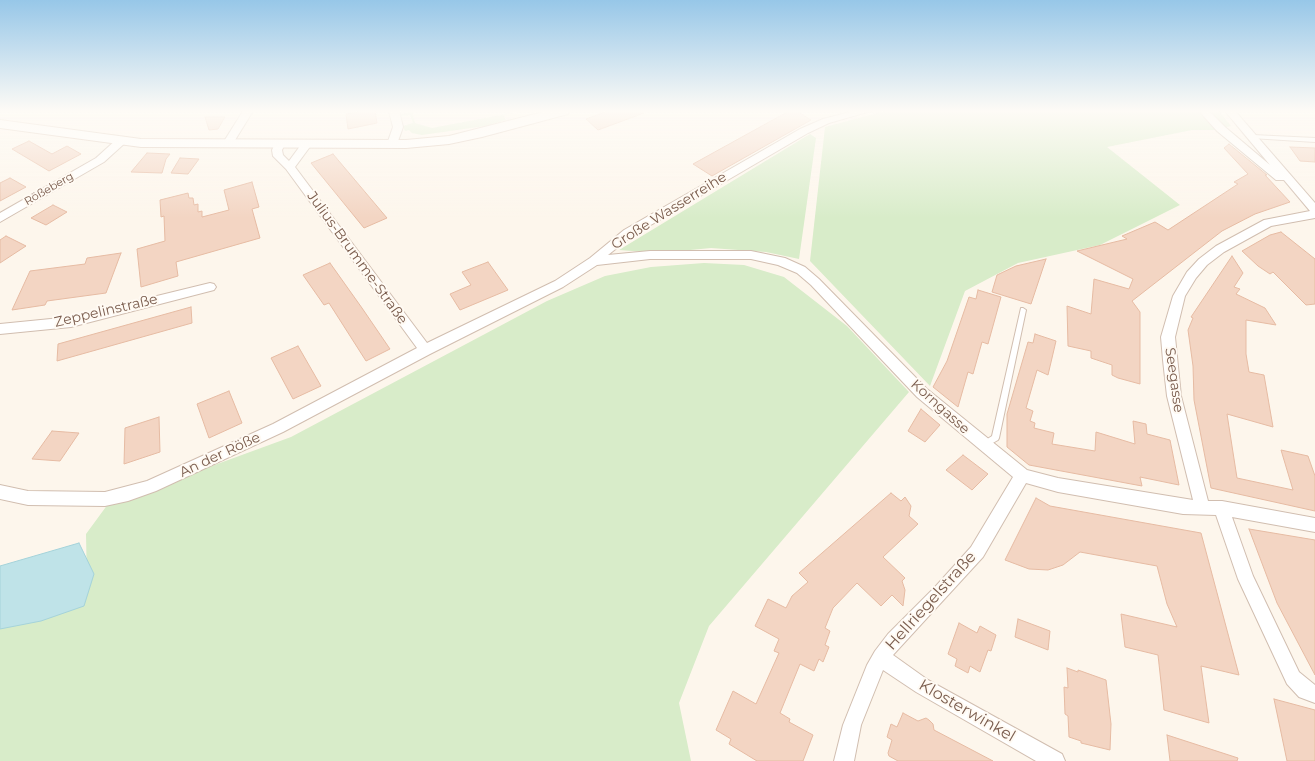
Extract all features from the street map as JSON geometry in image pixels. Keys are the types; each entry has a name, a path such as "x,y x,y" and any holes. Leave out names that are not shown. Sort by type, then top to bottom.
{"street":[{"name":"Rößeberg","path":"0,218 100,160 115,147"},
{"name":"Julius-Brumme-Straße","path":"279,147 278,156 290,167 425,350"},
{"path":"290,167 305,147"},
{"name":"Große Wasserreihe","path":"425,350 559,284 594,261 628,233 777,147"},
{"path":"1242,147 1284,181 1294,185"},
{"path":"1261,147 1315,210"},
{"name":"Seegasse","path":"1202,507 1174,396 1170,360 1168,337 1179,296 1191,275 1203,262 1220,249 1268,223 1315,214"},
{"name":"Korngasse","path":"594,261 650,255 712,254 751,255 781,261 800,270 816,282 922,393 1022,475 1068,487 1183,507 1222,508 1315,525"},
{"name":"Zeppelinstraße","path":"0,328 71,322 210,286"},
{"name":"An der Röße","path":"0,492 28,498 70,499 105,499 128,494 196,466 278,428 425,350"},
{"name":"Hellriegelstraße","path":"844,761 852,725 873,671 881,657 894,640 941,593 977,552 1022,475"},
{"path":"1222,508 1227,528 1246,579 1293,678 1306,690 1315,694"},
{"name":"Klosterwinkel","path":"881,657 898,671 922,686 1055,761"}],"lane":[{"path":"984,445 995,438 1024,310"}],"green space":[{"path":"789,147 815,147 799,259 766,252 711,248 659,253 619,250"},
{"path":"823,147 1109,147 1107,147 1180,205 1100,245 1018,263 965,291 930,386 810,261"},
{"path":"704,263 744,265 784,277 847,326 909,392 709,626 679,703 691,761 0,761 0,618 87,585 86,534 108,504 291,437 547,301 605,276 651,267"}],"water":[{"path":"79,543 94,574 84,606 41,621 0,629 0,566"}],"building":[{"path":"17,147 39,147 52,154 68,147 81,154 49,171 12,149"},
{"path":"725,147 764,147 712,176 693,164"},
{"path":"1232,147 1267,175 1265,175 1290,202 1255,214 1222,231 1132,301 1140,312 1140,384 1118,378 1112,375 1112,365 1091,358 1091,351 1068,346 1067,306 1091,314 1094,279 1129,289 1133,279 1077,251 1127,239 1122,236 1155,222 1168,230 1238,184 1234,182 1248,174 1224,148"},
{"path":"1290,147 1315,148 1315,162 1300,161"},
{"path":"147,153 170,154 166,159 162,173 131,172"},
{"path":"333,154 387,218 364,228 311,163"},
{"path":"180,158 199,159 188,174 171,173"},
{"path":"10,178 26,187 0,201 0,183"},
{"path":"252,182 259,207 252,209 260,238 176,262 178,276 141,287 137,249 165,241 164,216 161,217 160,200 188,193 189,198 193,198 194,205 198,204 198,212 202,211 202,217 229,210 224,190"},
{"path":"53,205 67,212 46,225 31,218"},
{"path":"1281,232 1315,259 1315,304 1306,305 1273,272 1270,274 1258,266 1242,251 1270,235"},
{"path":"6,236 26,246 0,263 0,240"},
{"path":"121,253 106,293 47,301 45,305 12,310 30,271 85,264 87,258"},
{"path":"1232,256 1243,273 1234,287 1240,289 1236,294 1265,308 1276,325 1246,320 1246,354 1249,372 1264,375 1273,427 1227,414 1237,478 1293,490 1281,450 1308,456 1315,476 1315,511 1211,488 1194,400 1193,366 1188,330 1193,318 1191,317"},
{"path":"1046,259 1031,304 992,292 997,275 1016,266"},
{"path":"488,262 508,290 460,310 450,294 471,285 462,272"},
{"path":"330,263 390,349 366,361 329,303 324,305 303,275"},
{"path":"978,290 1001,297 988,344 982,342 973,374 968,372 958,407 933,387 947,361 969,297 976,299"},
{"path":"191,307 192,323 57,361 58,344"},
{"path":"1035,334 1056,341 1048,375 1037,370 1026,408 1033,411 1030,421 1035,423 1034,428 1054,433 1052,444 1095,451 1096,432 1135,444 1133,421 1146,424 1147,434 1170,440 1179,485 1140,477 1142,486 1029,465 1007,447 1007,414 1028,342 1033,343"},
{"path":"298,346 321,386 293,399 271,358"},
{"path":"229,391 242,423 209,438 197,404"},
{"path":"921,409 940,425 925,442 908,431"},
{"path":"159,417 160,452 124,464 125,428"},
{"path":"52,431 79,433 60,461 32,459"},
{"path":"963,455 988,474 972,490 946,470"},
{"path":"891,493 901,501 905,497 911,506 909,516 918,524 883,557 905,578 902,581 905,590 903,606 892,595 881,606 857,583 833,608 825,628 830,631 825,645 829,647 823,662 819,659 814,671 800,664 780,713 790,719 789,722 813,735 803,761 757,761 729,744 731,739 716,730 733,691 756,704 779,653 774,651 779,639 755,626 768,599 786,608 792,596 808,582 799,573"},
{"path":"1036,498 1050,506 1201,533 1239,675 1201,666 1209,723 1164,710 1158,655 1125,647 1121,614 1177,627 1167,604 1157,566 1080,552 1063,565 1048,570 1029,569 1005,560"},
{"path":"1249,529 1315,540 1315,675 1277,603"},
{"path":"1018,619 1050,631 1048,650 1015,637"},
{"path":"959,623 977,633 980,626 996,635 991,651 988,650 980,672 970,666 968,673 955,666 957,659 948,654"},
{"path":"1067,668 1106,680 1111,724 1110,750 1081,743 1081,741 1069,737 1068,716 1065,714 1064,687 1068,688"},
{"path":"1274,699 1315,710 1315,761 1287,761"},
{"path":"903,713 918,721 926,718 933,724 934,730 993,761 898,761 889,756 888,753 892,740 887,737 891,724 897,727"},
{"path":"1167,735 1238,758 1237,761 1170,761"}]}
